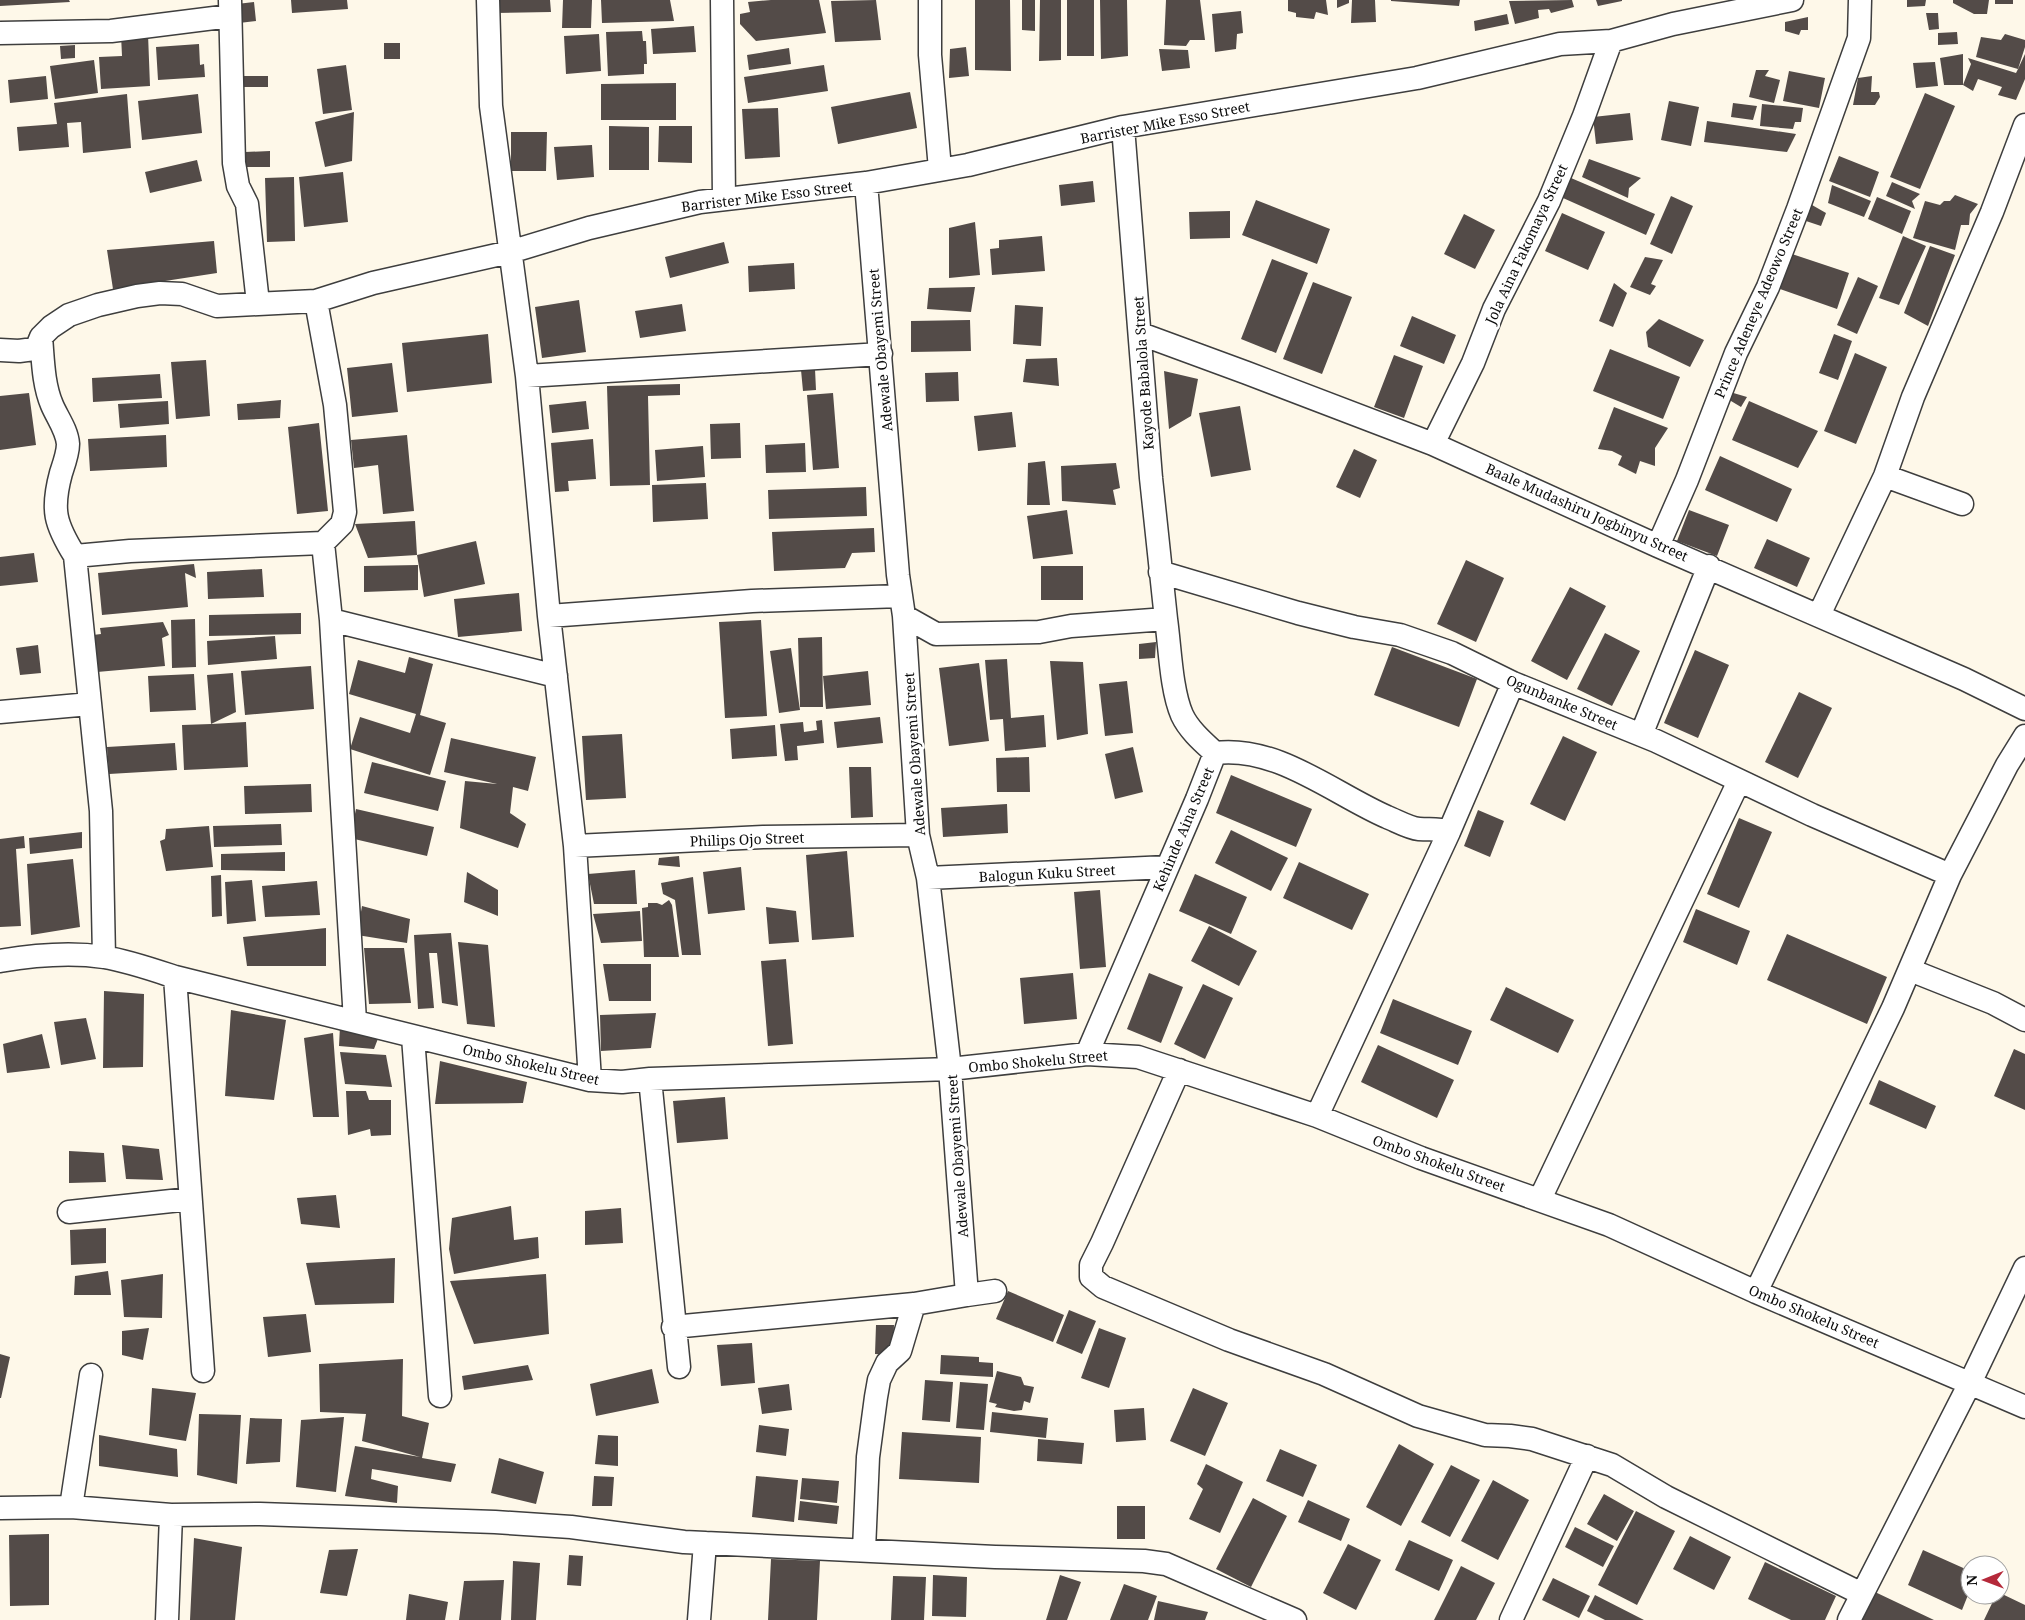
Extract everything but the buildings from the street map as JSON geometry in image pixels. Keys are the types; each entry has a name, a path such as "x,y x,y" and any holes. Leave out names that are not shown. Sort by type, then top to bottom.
{"street":[{"path":"488,0 491,106 526,376 549,616 575,846 590,1080"},
{"path":"722,0 724,199"},
{"path":"930,0 930,55 940,168"},
{"name":"Barrister Mike Esso Street","path":"0,350 34,350 41,337 51,327 69,315 98,305 137,296 160,293 182,294 217,306 316,301 373,283 510,252 589,228 700,202 866,183 940,168 968,165 1123,127 1417,78 1560,44 1611,41 1673,24 1792,0"},
{"name":"Prince Adeneye Adeowo Street","path":"1658,546 1687,480 1736,353 1768,287 1798,209 1859,38 1860,0"},
{"path":"0,33 112,31 230,8 234,163 238,186 247,204 258,303"},
{"name":"Jola Aina Fakomaya Street","path":"1433,444 1472,363 1494,309 1549,201 1584,116 1611,41"},
{"path":"1819,615 1885,476 1914,397 1992,212 2025,125"},
{"name":"Kayode Babalola Street","path":"1123,127 1151,478 1160,572 1177,697 1182,716 1202,742 1215,753"},
{"name":"Adewale Obayemi Street","path":"866,183 907,667 918,836 928,878 950,1069 967,1295"},
{"path":"74,556 130,551 323,542 342,524 345,512 335,405 316,301"},
{"name":"Baale Mudashiru Jogbinyu Street","path":"1141,334 1247,372 1433,444 1658,546 1709,566 1964,679 2025,709"},
{"path":"41,337 45,375 51,404 62,424 68,444 57,489 55,509 59,530 74,556 101,811 104,957"},
{"path":"526,376 881,354"},
{"path":"1885,476 1962,504"},
{"path":"323,542 331,620 355,1021"},
{"path":"1641,735 1709,566"},
{"name":"Ogunbanke Street","path":"1160,572 1298,613 1354,627 1400,635 1452,652 1513,682 1641,735 1739,781 1950,874"},
{"path":"549,616 752,601 902,606 936,634 1039,632 1071,626 1166,619"},
{"path":"331,620 556,676"},
{"path":"907,667 936,634"},
{"path":"1317,1116 1449,832 1513,682"},
{"path":"0,712 90,704"},
{"path":"1756,1292 1845,1111 1893,1008 1950,874 2007,765 2025,736"},
{"name":"Kehinde Aina Street","path":"1087,1054 1215,753 1230,751 1254,755 1316,778 1354,801 1405,825 1417,829 1437,828 1449,832"},
{"path":"1540,1199 1739,781"},
{"name":"Philips Ojo Street","path":"575,846 763,837 918,836"},
{"name":"Balogun Kuku Street","path":"928,878 1167,867"},
{"name":"Ombo Shokelu Street","path":"0,961 30,956 64,954 104,957 175,977 590,1080 622,1082 650,1079 950,1069 1087,1054 1138,1057 1317,1116 1421,1158 1609,1225 1756,1292 2025,1406"},
{"path":"1910,970 1993,1003 2025,1020"},
{"path":"175,977 202,1371"},
{"path":"413,1037 440,1396"},
{"path":"1179,1070 1102,1243 1090,1265 1091,1276 1103,1287 1125,1298 1229,1340 1324,1374 1418,1416 1485,1436 1510,1436 1532,1439 1612,1465 1666,1497 1862,1594"},
{"path":"650,1079 679,1367"},
{"path":"69,1212 190,1199"},
{"path":"1849,1620 1970,1383 2025,1268"},
{"path":"674,1327 914,1304 995,1291"},
{"path":"864,1550 868,1457 879,1380 887,1364 900,1351 914,1304"},
{"path":"71,1508 91,1374"},
{"path":"1511,1620 1587,1456"},
{"path":"0,1508 71,1508 171,1515 260,1514 495,1522 571,1527 675,1541 773,1548 1134,1561 1166,1564 1295,1620"},
{"path":"166,1620 171,1515"},
{"path":"699,1620 705,1543"}]}
